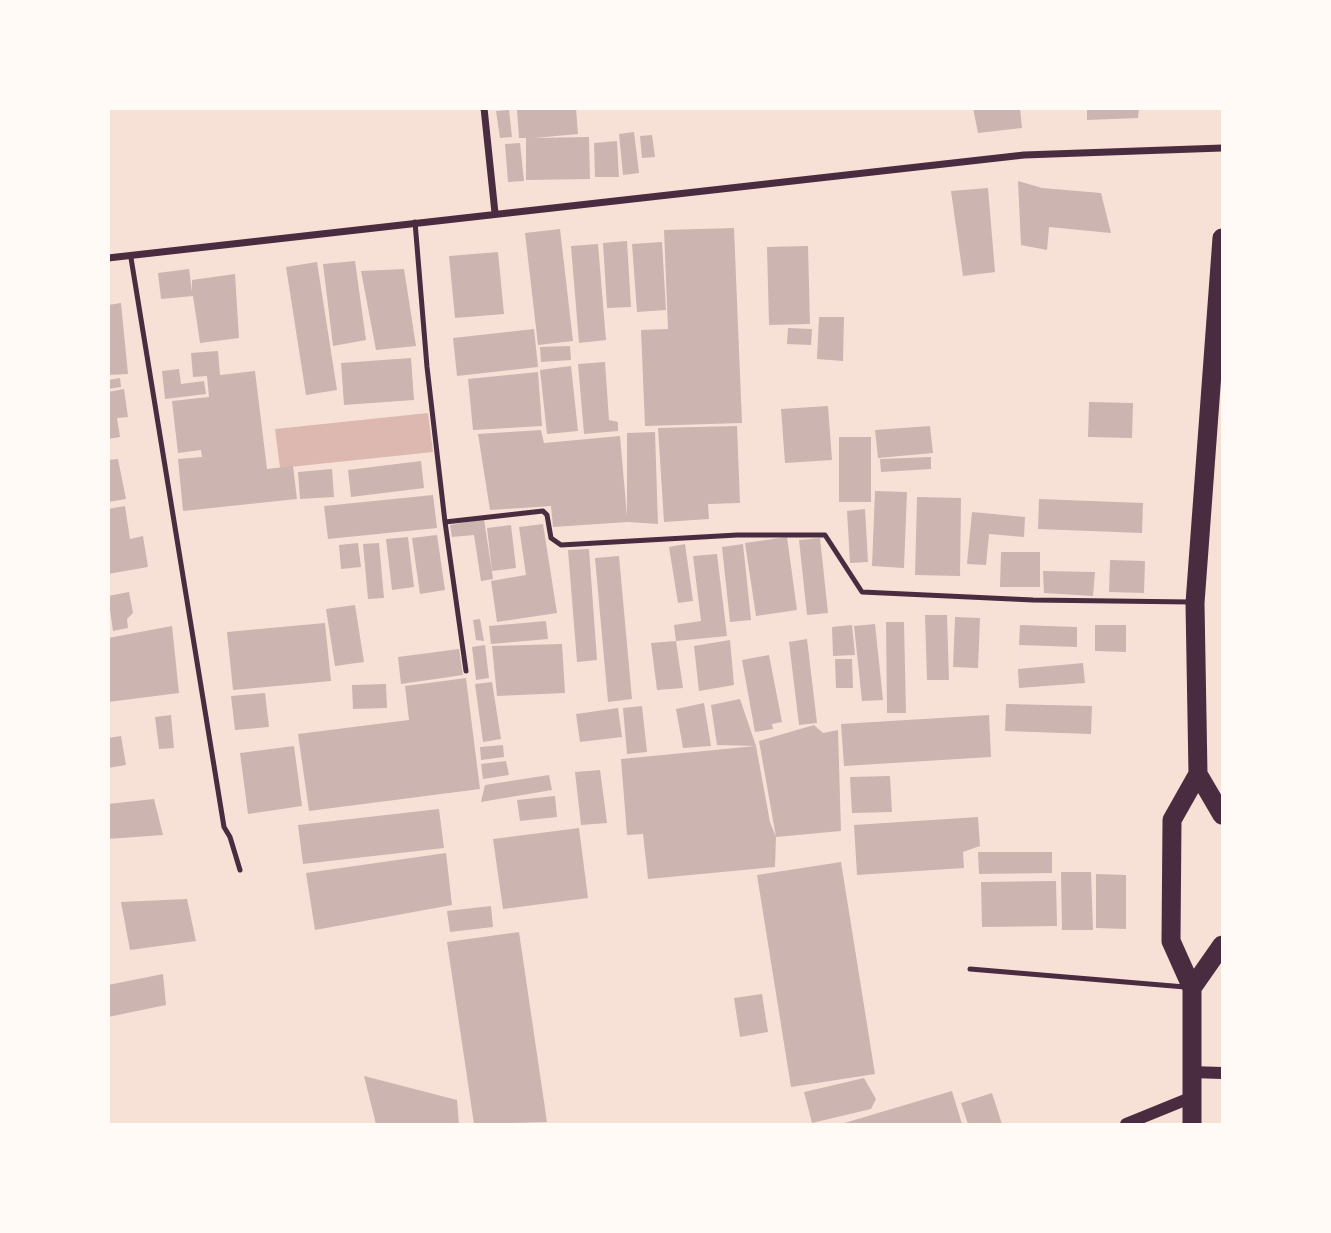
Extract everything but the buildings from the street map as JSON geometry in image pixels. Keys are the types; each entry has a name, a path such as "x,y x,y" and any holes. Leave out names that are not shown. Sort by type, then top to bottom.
{"highway":[{"path":"1223,238 1195,603 1198,774 1223,816"},
{"path":"1192,1125 1192,988 1171,940 1172,820 1198,774"},
{"path":"1192,988 1223,945"}],"street":[{"path":"484,108 495,213"},
{"path":"108,258 131,258 415,222 1024,155 1223,148"},
{"path":"1191,1072 1223,1073"},
{"path":"1126,1125 1190,1098"}],"lane":[{"path":"415,222 427,367 466,671"},
{"path":"131,258 224,827 230,837 240,870"},
{"path":"445,522 487,515 543,511 547,515 551,538 561,545 737,535 825,534 862,592 1033,600 1195,603"},
{"path":"970,969 1192,988"}],"shaded area":[{"path":"428,413 433,452 280,468 275,429"}]}
